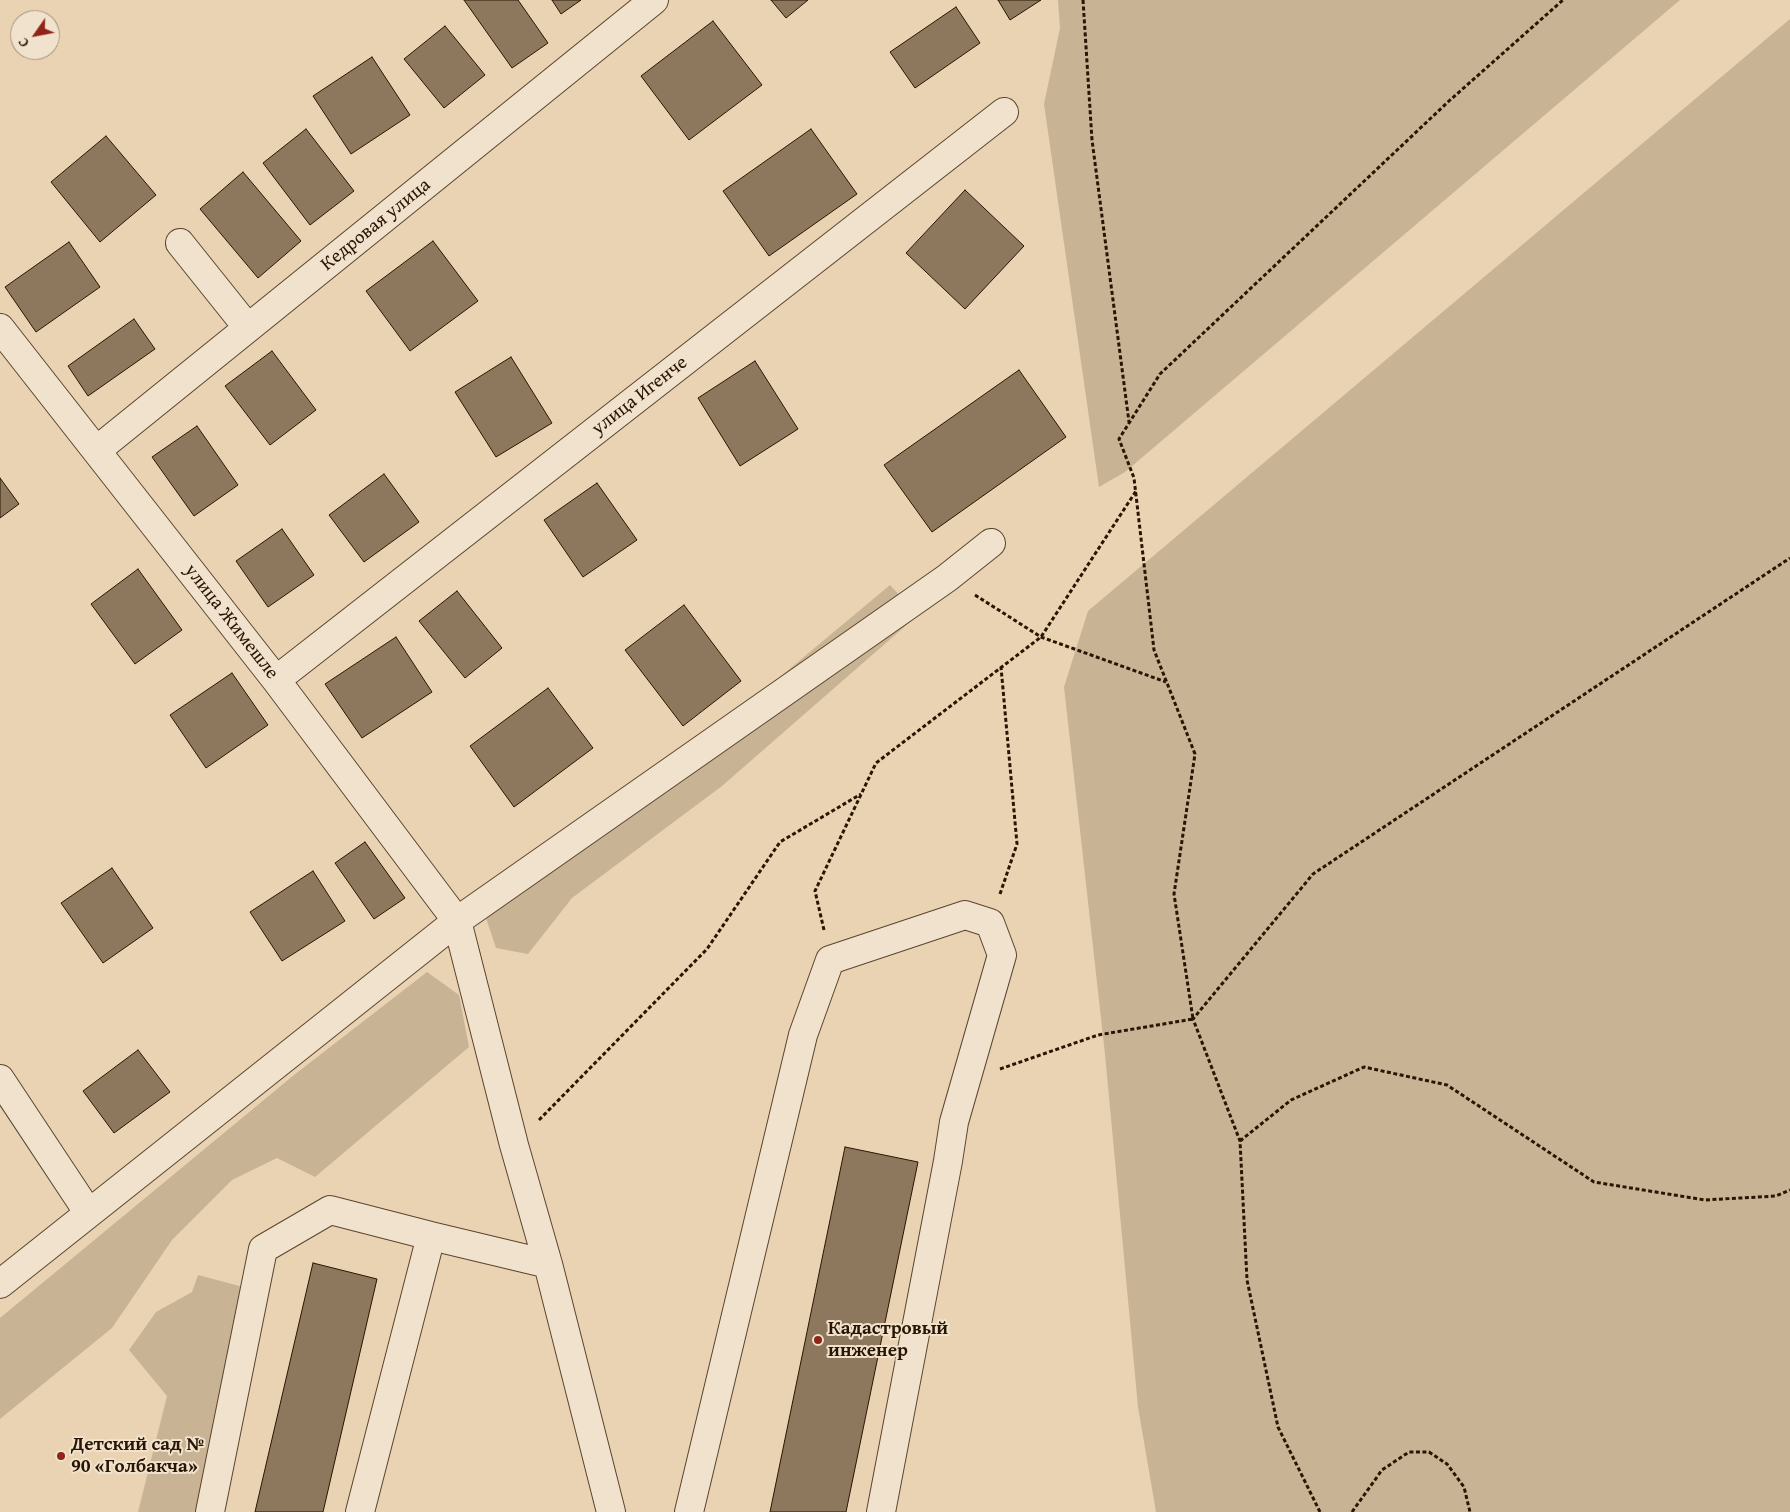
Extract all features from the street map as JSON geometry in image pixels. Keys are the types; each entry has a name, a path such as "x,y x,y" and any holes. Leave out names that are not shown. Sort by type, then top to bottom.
{"street":[{"name":"Кедровая улица","path":"97,450 654,0"},
{"name":"улица Игенче","path":"276,680 1004,112"},
{"path":"180,243 248,328"},
{"name":"улица Жимешле","path":"0,328 276,680 457,921"},
{"path":"0,1284 88,1212 457,921 947,578 991,543"},
{"path":"689,1512 803,1035 830,960 966,915 990,923 1002,955 954,1122 881,1512"},
{"path":"457,921 514,1146 548,1264 611,1512"},
{"path":"0,1080 88,1212"},
{"path":"210,1512 263,1249 330,1210 548,1264"},
{"path":"360,1512 431,1236"}],"path":[{"path":"1083,0 1092,140 1129,423"},
{"path":"1320,1512 1278,1427 1247,1280 1240,1141 1193,1019 1174,894 1195,754 1154,650 1136,490 1134,478 1119,439 1160,374 1449,101 1563,0"},
{"path":"830,960 815,891 876,763 1041,637 1136,490"},
{"path":"966,1081 1098,1035 1193,1019 1314,874 1790,558"},
{"path":"947,578 1041,637 1167,682"},
{"path":"990,923 1017,844 1002,667"},
{"path":"514,1146 707,949 780,842 862,793"},
{"path":"1240,1141 1291,1100 1364,1067 1447,1085 1594,1182 1706,1200 1776,1196 1790,1190"},
{"path":"1352,1512 1359,1498 1382,1470 1409,1452 1429,1452 1447,1464 1464,1487 1470,1512"}],"shaded area":[{"path":"1058,0 1680,0 1125,472 1099,487 1044,104 1060,28"},
{"path":"1790,19 1790,1512 1156,1512 1138,1407 1105,1054 1064,687 1088,611"},
{"path":"890,585 918,615 722,786 572,898 528,954 496,948 486,918 518,872 738,712"},
{"path":"427,972 459,995 469,1047 315,1177 277,1158 232,1180 172,1240 112,1328 0,1419 0,1318 294,1075"},
{"path":"198,1275 243,1287 196,1512 138,1512 167,1396 129,1350 156,1312 192,1292"}],"building":[{"path":"464,0 518,0 548,43 512,68"},
{"path":"552,0 581,0 561,14"},
{"path":"771,0 808,0 786,18"},
{"path":"998,0 1041,0 1010,20"},
{"path":"956,7 980,43 915,88 890,52"},
{"path":"713,21 762,85 689,140 641,76"},
{"path":"445,26 485,75 444,108 404,59"},
{"path":"372,57 410,115 351,154 313,96"},
{"path":"306,129 354,191 310,225 263,163"},
{"path":"811,129 857,194 769,256 723,191"},
{"path":"106,136 156,195 100,242 51,182"},
{"path":"243,172 301,241 258,278 200,209"},
{"path":"965,190 1024,246 965,309 906,253"},
{"path":"433,241 478,301 410,351 366,291"},
{"path":"69,242 100,287 36,332 5,287"},
{"path":"134,319 155,349 88,396 68,366"},
{"path":"272,351 316,410 270,445 225,386"},
{"path":"511,357 552,423 496,457 455,392"},
{"path":"755,361 798,429 740,466 698,398"},
{"path":"1019,370 1066,437 932,532 884,465"},
{"path":"197,426 238,485 194,516 152,457"},
{"path":"384,474 419,522 364,562 329,515"},
{"path":"0,478 19,504 0,518"},
{"path":"597,483 637,540 583,577 544,520"},
{"path":"282,529 314,575 268,607 236,561"},
{"path":"138,569 182,630 135,664 91,604"},
{"path":"457,591 502,648 465,678 419,621"},
{"path":"684,605 741,681 683,726 625,650"},
{"path":"396,637 432,692 362,738 325,684"},
{"path":"232,673 268,725 206,768 170,715"},
{"path":"548,688 593,748 514,807 470,746"},
{"path":"365,842 405,898 374,919 335,863"},
{"path":"112,868 153,928 103,963 61,903"},
{"path":"313,871 345,921 282,961 250,912"},
{"path":"138,1050 170,1092 114,1133 83,1091"},
{"path":"845,1147 918,1162 846,1512 770,1512"},
{"path":"313,1263 377,1279 323,1512 255,1512"}],"place":[{"name":"Кадастровый инженер","path":"818,1340"},
{"name":"Детский сад № 90 «Голбакча»","path":"61,1456"}]}
